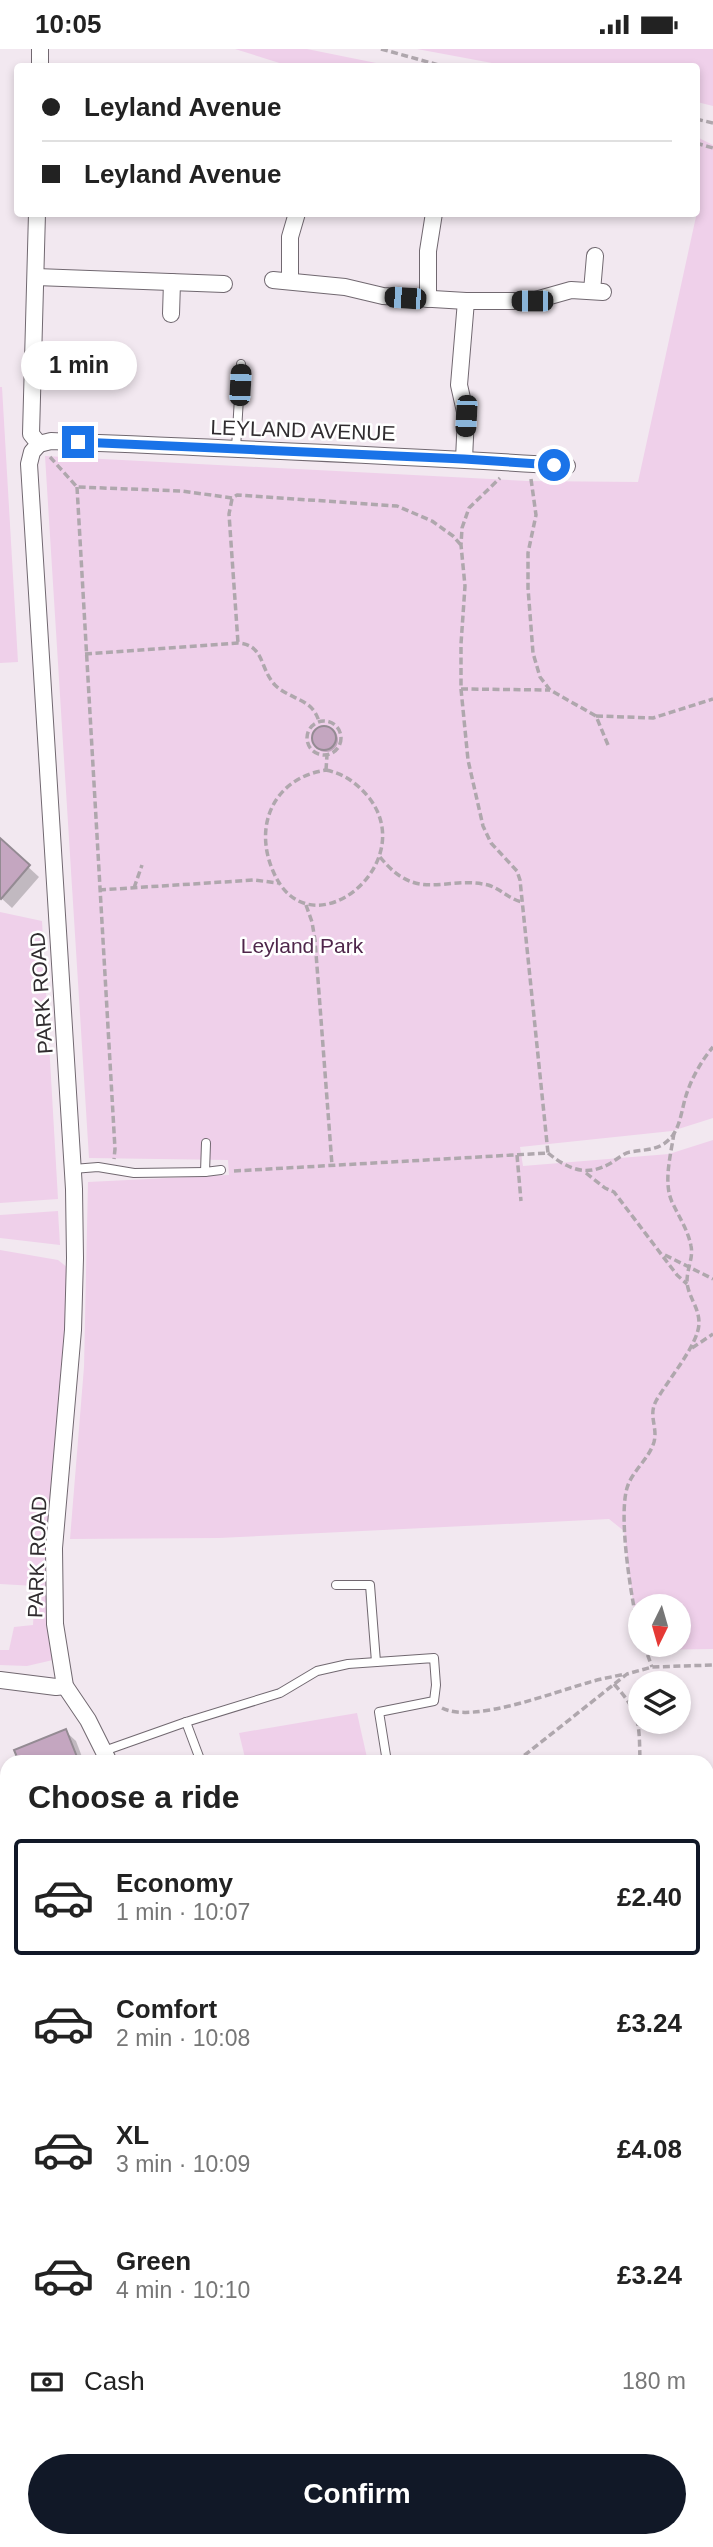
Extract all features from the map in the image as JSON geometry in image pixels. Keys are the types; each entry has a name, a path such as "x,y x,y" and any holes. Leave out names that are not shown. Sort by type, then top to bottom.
{"street":[{"name":"PARK ROAD","path":"37,217 31,434 39,444 32,452 29,464 73,1169 75,1258 73,1330 53,1585 55,1624 65,1686 88,1720 105,1755"},
{"path":"290,281 290,237 296,217"},
{"path":"428,299 428,251 433,217"},
{"path":"273,280 345,287 383,296 466,301 532,301 571,290 597,291 595,255"},
{"path":"36,277 224,283"},
{"path":"171,314 172,282"},
{"path":"464,459 466,416 459,385 466,301"},
{"name":"LEYLAND AVENUE","path":"39,444 51,441 236,448 566,466"},
{"path":"0,1680 65,1686"}],"lane":[{"path":"236,448 241,364"},
{"path":"205,1172 206,1143"},
{"path":"73,1169 98,1167 134,1173 221,1170"},
{"path":"336,1585 370,1585 376,1662"},
{"path":"111,1755 186,1722 280,1693 317,1671 376,1662 434,1658 434,1701 379,1712 386,1755"},
{"path":"186,1722 198,1755"}],"path":[{"path":"381,49 432,63"},
{"path":"39,444 77,487 115,1149 112,1169"},
{"path":"548,1153 519,875 491,843 483,826 468,760 461,689 465,586 461,545 464,517 469,508 493,483 526,463 536,515 527,553 533,653 540,677 550,690 596,716 653,718 713,699"},
{"path":"77,487 182,491 232,498 237,495 250,495 397,506 432,521 461,545"},
{"path":"232,498 229,513 238,643"},
{"path":"85,654 238,643 255,648 274,684 288,695 311,705 319,722"},
{"path":"461,689 550,690"},
{"path":"596,716 608,745"},
{"path":"319,722 330,722 341,734 337,750 327,755 312,750 307,739 310,728 319,722"},
{"path":"326,770 327,755"},
{"path":"306,905 327,904 351,894 366,880 380,857 382,828 373,804 351,780 326,770 308,775 291,785 278,798 269,811 265,825 265,841 270,864 280,883 306,905 312,922 331,1165"},
{"path":"380,857 390,868 419,884 437,887 467,884 490,886 512,900 522,902"},
{"path":"134,888 142,865"},
{"path":"99,890 254,880 280,883"},
{"path":"687,1284 692,1249 690,1238 670,1195 669,1171 674,1133 686,1095 698,1069 713,1047"},
{"path":"585,1172 602,1168 628,1152 651,1151 674,1133"},
{"path":"221,1170 548,1153 563,1165 585,1172 614,1192 664,1254 677,1275 687,1284 699,1323 692,1348"},
{"path":"517,1155 521,1201"},
{"path":"664,1254 713,1279"},
{"path":"631,1594 624,1508 626,1490 653,1446 655,1437 652,1409 680,1361 692,1348 713,1334"},
{"path":"648,1657 652,1667"},
{"path":"434,1701 445,1710 489,1710 513,1706 589,1682 652,1667 713,1665"},
{"path":"525,1755 627,1674"},
{"path":"614,1684 631,1703 639,1721 640,1755"}],"green space":[{"path":"235,49 307,49 376,63 279,63"},
{"path":"417,49 713,49 713,106 700,103 700,63 492,63"},
{"name":"Leyland Park","path":"700,138 713,145 713,1118 672,1131 520,1147 523,1166 669,1154 713,1140 713,1649 691,1649 691,1594 632,1594 624,1531 609,1519 219,1538 70,1539 84,1367 88,1182 229,1175 228,1160 89,1158 45,456 527,481 638,482 696,217 700,217"},
{"path":"0,387 18,662 0,663"},
{"path":"0,912 42,921 58,1199 0,1203"},
{"path":"58,1211 60,1245 0,1238 0,1215"},
{"path":"0,1250 58,1260 68,1268 47,1559 47,1609 53,1660 27,1666 0,1665 0,1650 9,1650 14,1627 33,1625 35,1586 0,1584"},
{"path":"357,1713 366,1755 244,1755 239,1733"}],"building":[{"path":"324,726 333,729 336,738 333,747 324,750 315,747 312,738 315,729"},
{"path":"0,838 30,865 1,899 0,898"},
{"path":"66,1729 76,1755 16,1755 14,1750"}],"route":[{"path":"78,442 554,465"}]}
